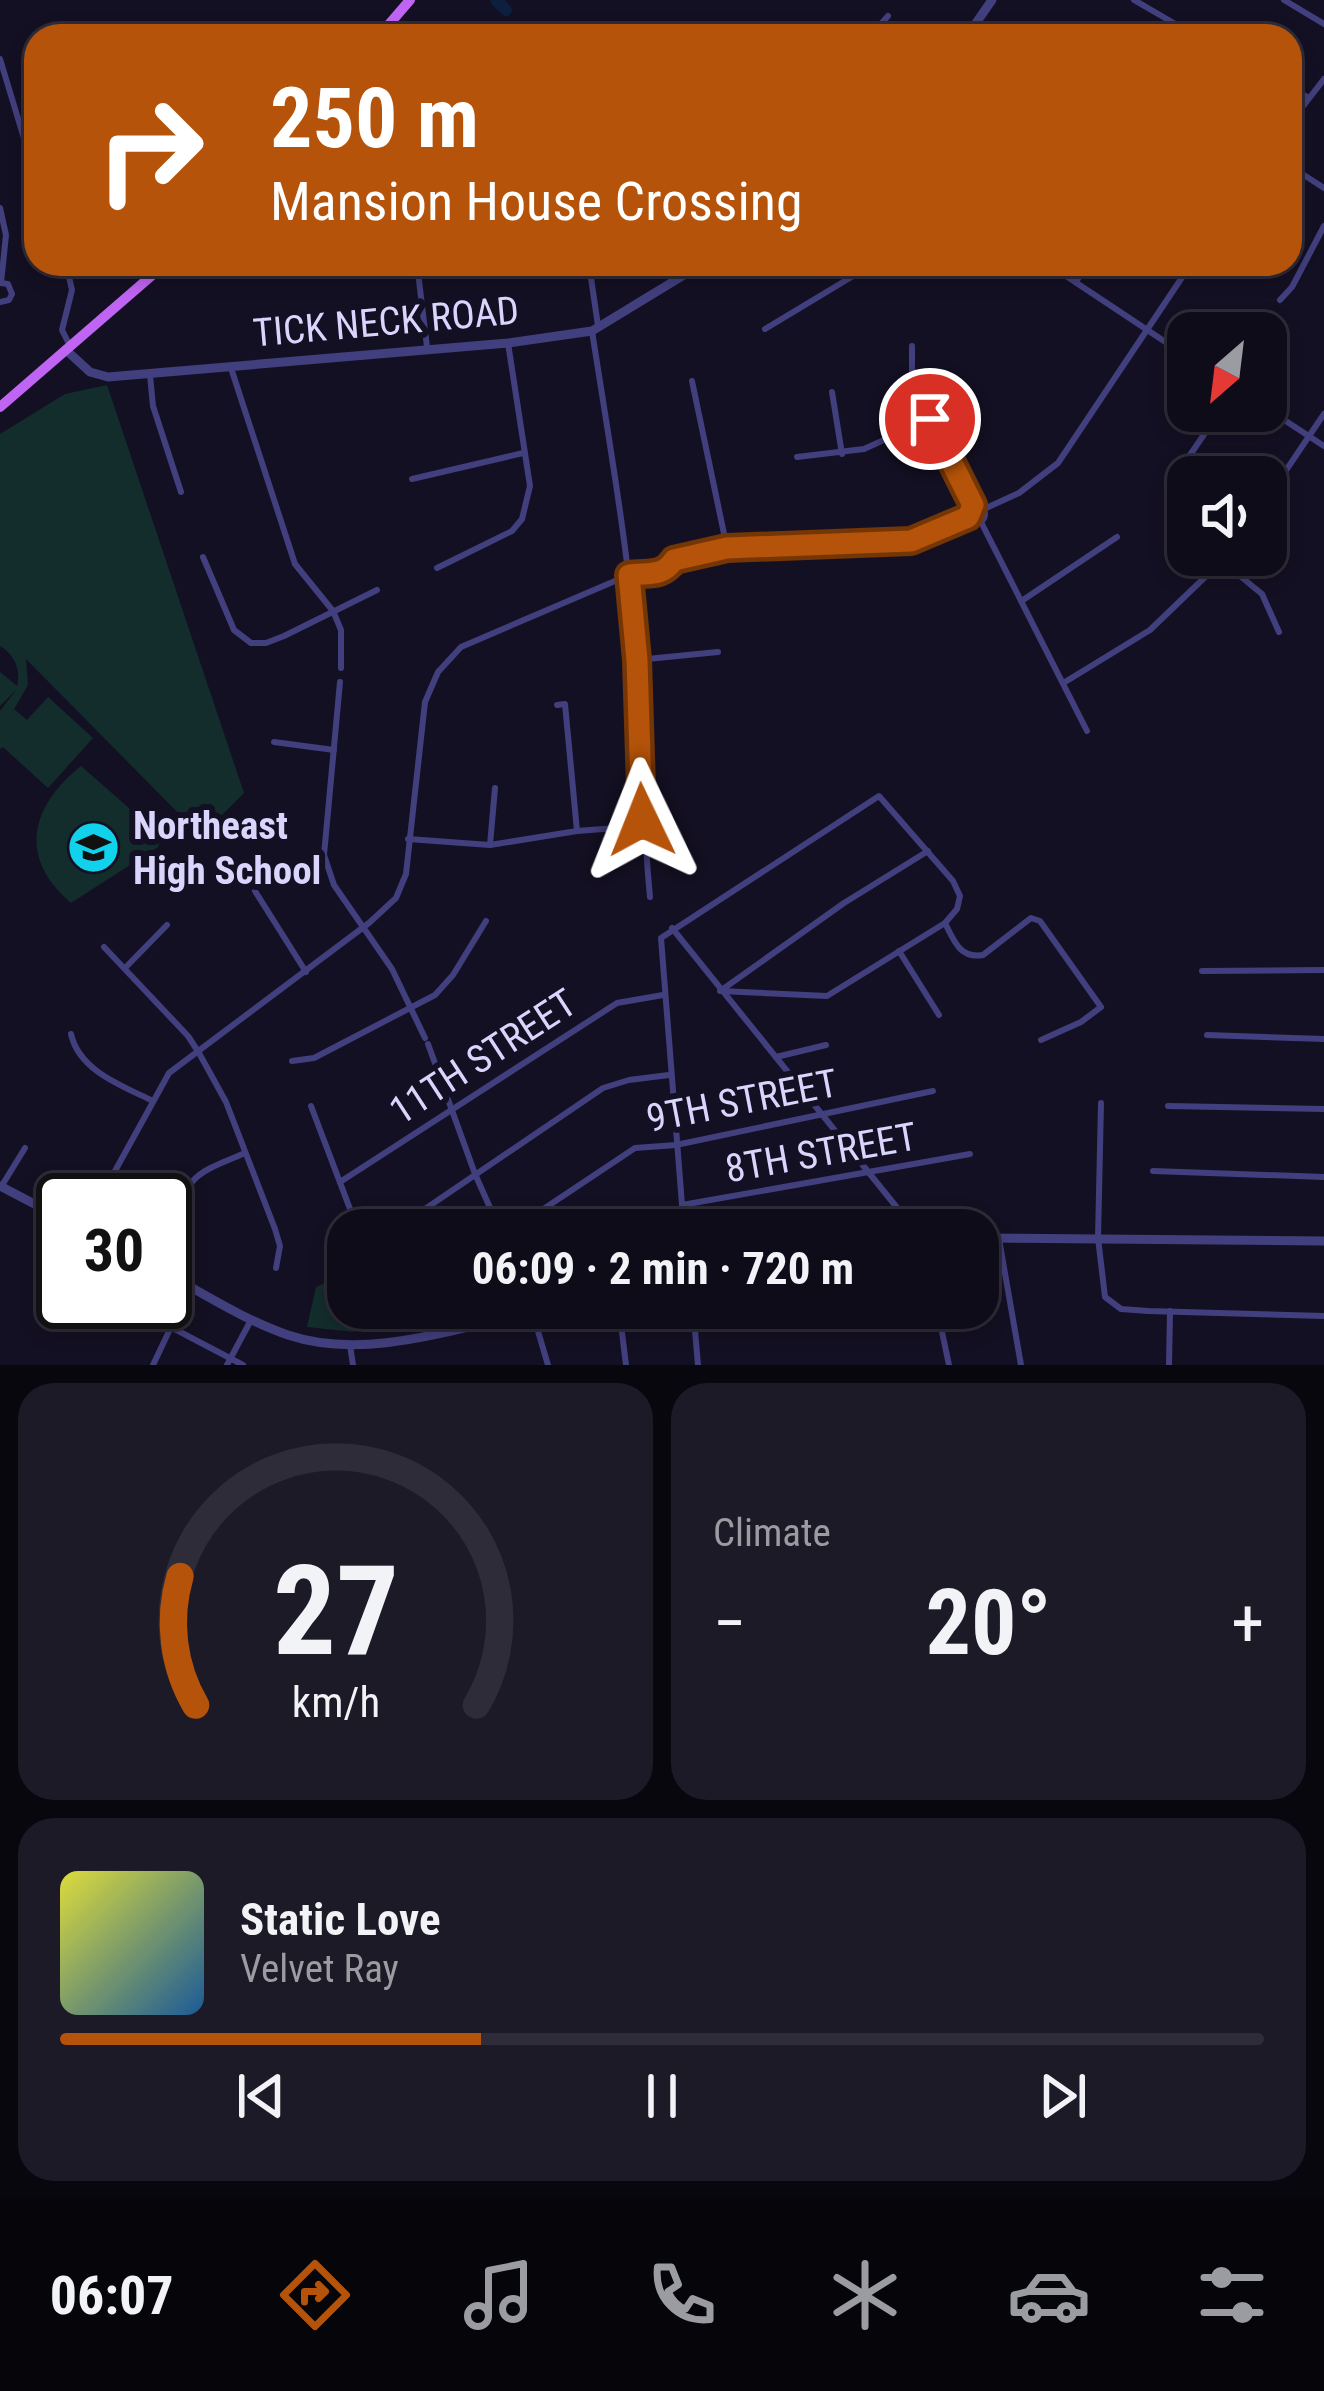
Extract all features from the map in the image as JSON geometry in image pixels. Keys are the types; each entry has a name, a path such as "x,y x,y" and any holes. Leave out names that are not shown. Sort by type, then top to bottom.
{"main road":[{"path":"389,24 410,0"},
{"path":"0,407 151,276"}],"street":[{"path":"1133,0 1175,24"},
{"path":"1284,0 1324,24"},
{"path":"881,24 888,16"},
{"path":"0,59 24,138"},
{"path":"1302,107 1324,79"},
{"path":"1302,94 1309,98"},
{"path":"0,208 6,235 0,283 10,287 12,294 0,302"},
{"path":"1302,268 1324,226"},
{"path":"68,348 62,329 72,290 69,276"},
{"path":"418,276 427,347"},
{"path":"591,276 633,575 650,897"},
{"name":"TICK NECK ROAD","path":"68,348 82,368 98,376 508,343 595,329 683,276"},
{"path":"765,329 853,276"},
{"path":"1067,276 1167,344"},
{"path":"1076,282 1080,276"},
{"path":"912,346 912,373 930,419 973,505 984,508 1019,493 1058,463 1182,276"},
{"path":"1280,300 1298,276"},
{"path":"437,568 512,531 522,519 530,486 508,343"},
{"path":"230,365 295,564 333,611 341,630 341,668"},
{"path":"150,372 153,406 181,492"},
{"path":"692,381 727,548"},
{"path":"832,392 842,454"},
{"path":"1287,469 1324,414"},
{"path":"797,457 842,454 885,442 930,419"},
{"path":"1287,421 1324,446"},
{"path":"412,479 524,453"},
{"path":"968,517 973,505"},
{"path":"981,522 984,508"},
{"path":"113,1173 169,1073 306,972 396,898 406,874 425,702 438,673 461,646 633,575 658,573 674,560 727,548 911,541 968,517 981,522 1087,731"},
{"path":"1023,600 1117,537"},
{"path":"203,557 234,630 251,643 266,643 377,590"},
{"path":"1065,682 1150,630 1206,576"},
{"path":"1244,576 1262,594 1279,632"},
{"path":"637,660 718,652"},
{"path":"340,682 324,855 334,885 392,969 411,1007 491,1209"},
{"path":"557,705 565,704 577,831"},
{"path":"274,742 334,750"},
{"path":"490,845 495,788"},
{"path":"682,1209 661,938 879,796 961,896 957,910 945,923 826,995 720,991"},
{"path":"408,839 490,845 643,826"},
{"path":"720,991 844,902 928,851"},
{"path":"255,891 306,972"},
{"path":"945,923 959,950 975,956 1031,918 1040,921 1102,1007 1041,1040"},
{"path":"292,1061 314,1058 435,995 486,921"},
{"path":"125,968 167,926"},
{"path":"672,928 898,1209"},
{"path":"104,947 199,1053 226,1102 280,1246 276,1268"},
{"path":"899,952 939,1015"},
{"path":"1202,970 1324,970"},
{"name":"11TH STREET","path":"340,1182 617,1004 663,995"},
{"path":"71,1034 76,1049 94,1070 151,1100"},
{"path":"1207,1034 1324,1039"},
{"path":"776,1057 826,1045"},
{"path":"425,1209 603,1088 669,1075"},
{"name":"9TH STREET","path":"544,1209 635,1148 676,1145 933,1091"},
{"path":"1101,1102 1098,1238 1105,1297 1121,1309 1324,1316"},
{"path":"311,1106 350,1209"},
{"path":"1168,1106 1324,1109"},
{"path":"25,1148 0,1186 36,1205"},
{"path":"192,1180 245,1152"},
{"name":"8TH STREET","path":"682,1205 970,1154"},
{"path":"1154,1171 1324,1177"},
{"path":"1022,1365 999,1239 1324,1241"},
{"path":"192,1287 290,1336 350,1345 445,1329"},
{"path":"1169,1365 1170,1311"},
{"path":"229,1362 252,1318"},
{"path":"153,1365 171,1329"},
{"path":"173,1329 229,1362 243,1365"},
{"path":"537,1329 548,1365"},
{"path":"622,1329 626,1365"},
{"path":"695,1329 698,1365"},
{"path":"941,1329 949,1365"},
{"path":"350,1345 353,1365"}],"green space":[{"path":"107,385 244,793 201,836 26,659 28,685 14,709 27,720 48,697 93,738 48,788 0,749 0,711 16,690 0,706 0,672 17,686 18,674 13,658 0,646 0,434 65,394"},
{"path":"81,766 162,837 158,847 71,903 43,868 37,832 51,798"},
{"path":"327,1282 327,1329 354,1332 307,1327 316,1287"}],"waterway":[{"path":"496,0 506,10"}],"place":[{"name":"Northeast High School","path":"94,848"}],"route":[{"path":"642,820 629,575 645,577 669,568 674,560 727,548 911,541 968,517 973,505 930,419"}]}
